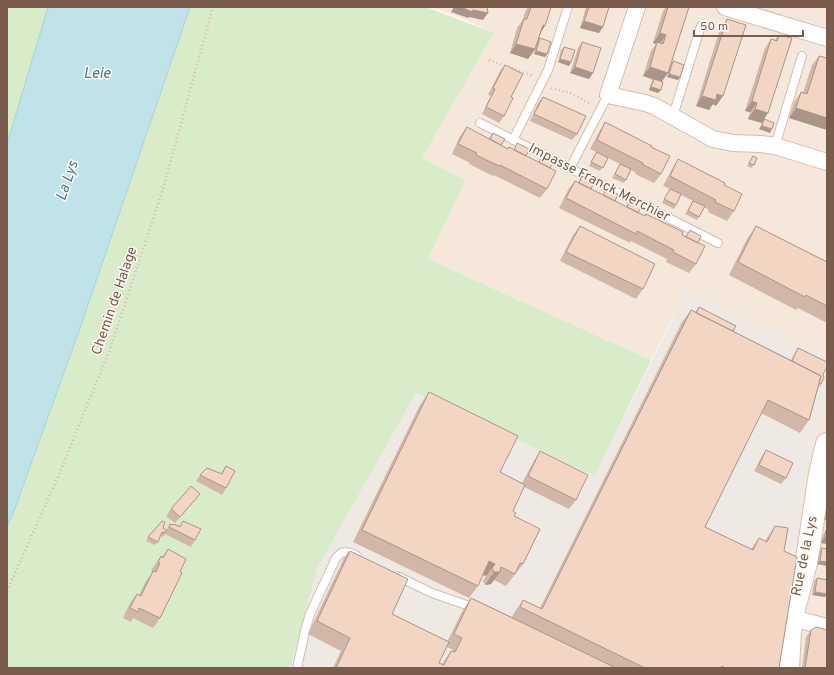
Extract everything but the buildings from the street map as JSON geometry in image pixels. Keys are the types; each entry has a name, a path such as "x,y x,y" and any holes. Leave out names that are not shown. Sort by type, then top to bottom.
{"main road":[{"name":"Rue de la Lys","path":"788,668 789,640 792,618 807,559 820,474 827,444"}],"street":[{"path":"637,7 604,102 645,103 663,110 713,139 733,143 775,146 827,162"},
{"path":"725,7 827,38"},
{"path":"792,618 827,627"}],"lane":[{"path":"513,140 548,70 568,7"},
{"path":"673,116 701,26"},
{"path":"775,146 802,56"},
{"path":"570,168 604,102"},
{"name":"Impasse Franck Merchier","path":"480,124 718,243"},
{"path":"297,668 310,614 338,555 346,552 364,560"},
{"path":"391,573 432,593 482,611"}],"path":[{"name":"Chemin de Halage","path":"7,591 60,472 110,349 163,189 212,7"},
{"path":"489,60 570,93 604,102"}],"shaded area":[{"path":"431,7 827,7 827,357 687,290 651,360 428,259 466,180 422,158 494,33 466,20"},
{"path":"687,290 827,357 827,401 813,441 791,561 774,668 290,668 317,569 416,393 595,476"},
{"path":"827,401 827,668 774,668 791,561 813,441"}],"green space":[{"path":"7,7 48,7 7,144"},
{"path":"190,7 426,7 494,33 422,158 466,180 428,259 651,360 595,476 416,393 317,569 290,668 7,668 7,527 79,331"}],"water":[{"name":"Leie","path":"48,7 190,7 79,331 7,527 7,144"}],"water label":[{"name":"La Lys","path":"68,181"}]}
